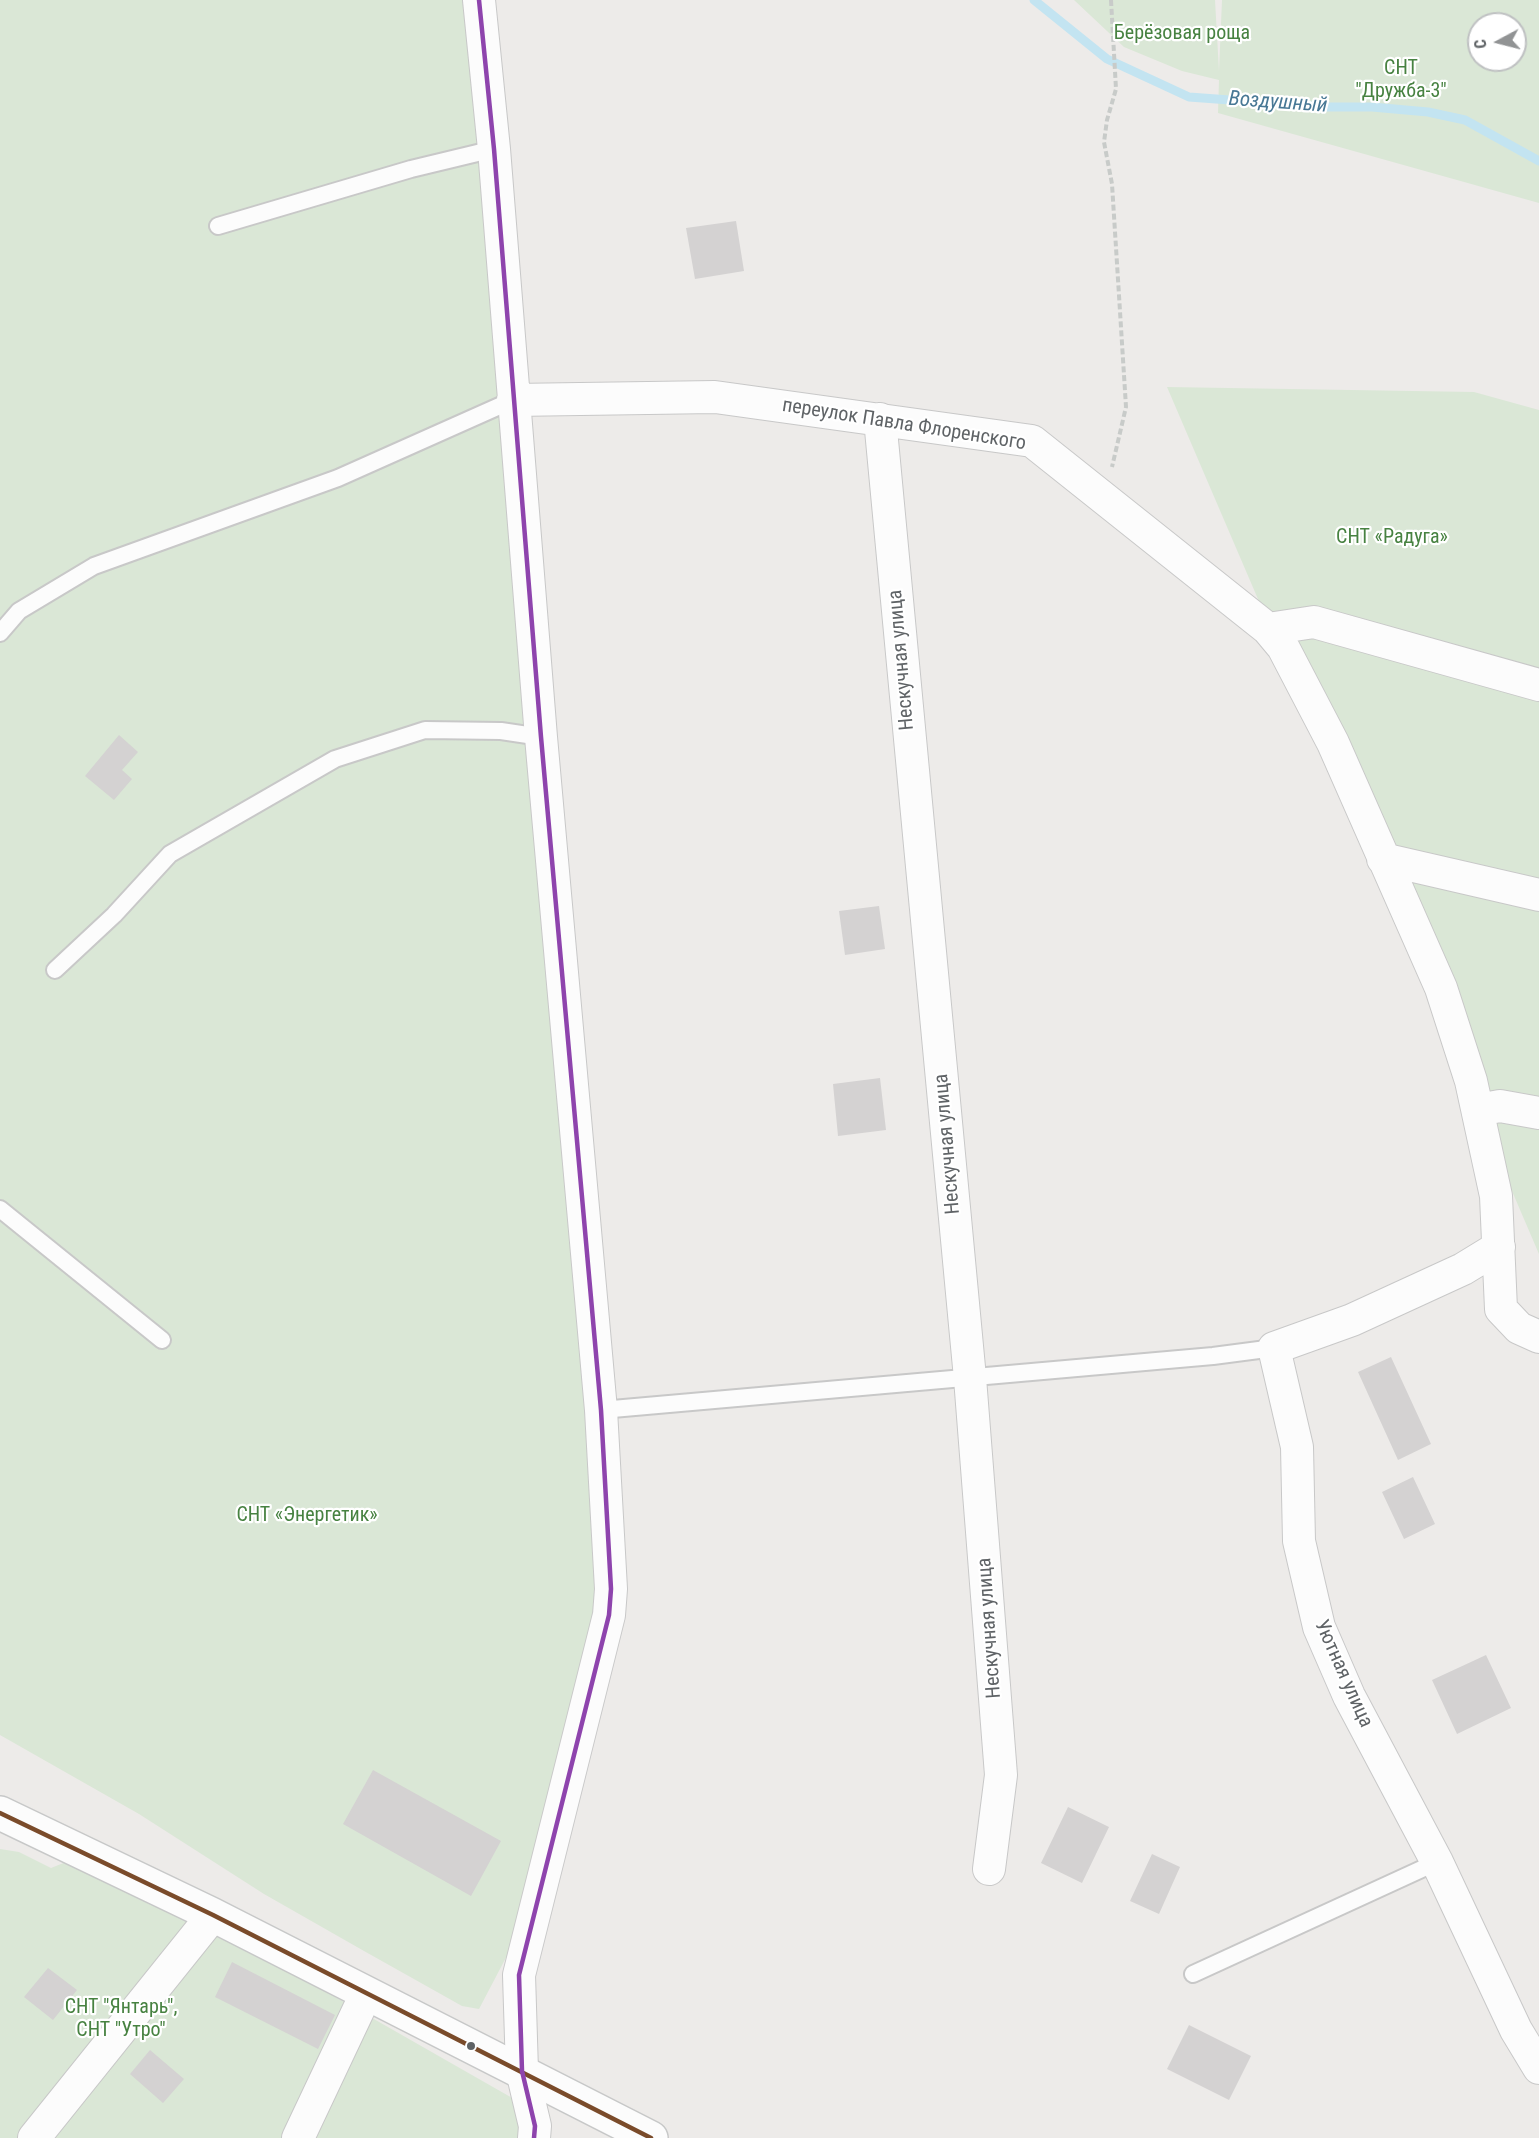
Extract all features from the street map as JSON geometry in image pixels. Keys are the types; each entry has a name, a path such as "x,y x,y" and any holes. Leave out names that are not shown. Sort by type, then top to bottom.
{"street":[{"path":"479,0 494,149 541,737 601,1410 611,1589 609,1615 519,1975 522,2071 535,2126 534,2138"},
{"name":"переулок Павла Флоренского","path":"513,400 715,397 1032,441 1268,629 1283,647 1333,743 1441,988 1472,1081 1496,1196 1501,1309 1519,1328 1539,1337"},
{"name":"Нескучная улица","path":"880,419 970,1377 1002,1775 989,1869"},
{"path":"1268,629 1314,622 1539,685"},
{"path":"1383,859 1539,895"},
{"path":"1478,1110 1500,1106 1539,1113"},
{"path":"1274,1348 1352,1320 1463,1269 1499,1246"},
{"name":"Уютная улица","path":"1274,1348 1297,1447 1299,1541 1319,1627 1349,1696 1437,1862 1516,2030 1539,2068"},
{"path":"0,1813 213,1915 651,2138"},
{"path":"34,2138 213,1915"},
{"path":"298,2138 366,1994"}],"lane":[{"path":"218,226 411,169 494,149"},
{"path":"0,633 19,611 94,566 338,478 513,400"},
{"path":"55,970 114,915 170,855 334,759 425,730 501,731 541,737"},
{"path":"0,1209 162,1340"},
{"path":"601,1410 1213,1356 1274,1348"},
{"path":"1193,1974 1437,1862"}],"path":[{"path":"1094,491 1112,471 1126,407 1112,194 1104,142 1107,120 1116,88 1111,0"}],"green space":[{"name":"СНТ «Энергетик»","path":"0,0 476,0 616,1602 511,1948 479,2009 462,2006 264,1894 139,1814 0,1735"},
{"name":"СНТ \"Дружба-3\"","path":"1074,0 1215,0 1219,71 1222,0 1539,0 1539,203 1218,113 1219,80 1182,71 1124,47"},
{"name":"СНТ «Радуга»","path":"1167,387 1474,392 1539,410 1539,1254"},
{"name":"СНТ \"Янтарь\", СНТ \"Утро\"","path":"0,1849 19,1852 51,1868 66,1862 239,1942 528,2107 522,2138 0,2138"}],"building":[{"path":"736,221 744,271 695,279 686,228"},
{"path":"119,735 138,752 122,770 132,779 114,800 85,776"},
{"path":"879,906 885,949 845,955 839,911"},
{"path":"880,1078 886,1130 838,1136 833,1084"},
{"path":"1391,1357 1431,1444 1398,1460 1358,1372"},
{"path":"1413,1477 1435,1524 1404,1539 1382,1492"},
{"path":"1486,1655 1511,1708 1457,1734 1432,1680"},
{"path":"373,1770 501,1841 471,1896 343,1824"},
{"path":"1068,1807 1109,1827 1082,1883 1041,1863"},
{"path":"1152,1854 1180,1867 1159,1914 1130,1901"},
{"path":"232,1962 335,2015 318,2049 215,1997"},
{"path":"48,1968 77,1990 53,2020 24,1997"},
{"path":"1189,2025 1251,2056 1229,2100 1167,2069"},
{"path":"150,2050 184,2079 163,2103 130,2074"}],"waterway":[{"name":"Воздушный","path":"1034,0 1107,59 1189,97 1428,112 1465,120 1539,161"}],"transit line":[{"path":"479,0 494,149 541,737 601,1410 611,1589 609,1615 519,1975 522,2071 535,2126 534,2138"},
{"path":"0,1813 213,1915 651,2138"}],"park label":[{"name":"Берёзовая роща","path":"1182,34"}]}
